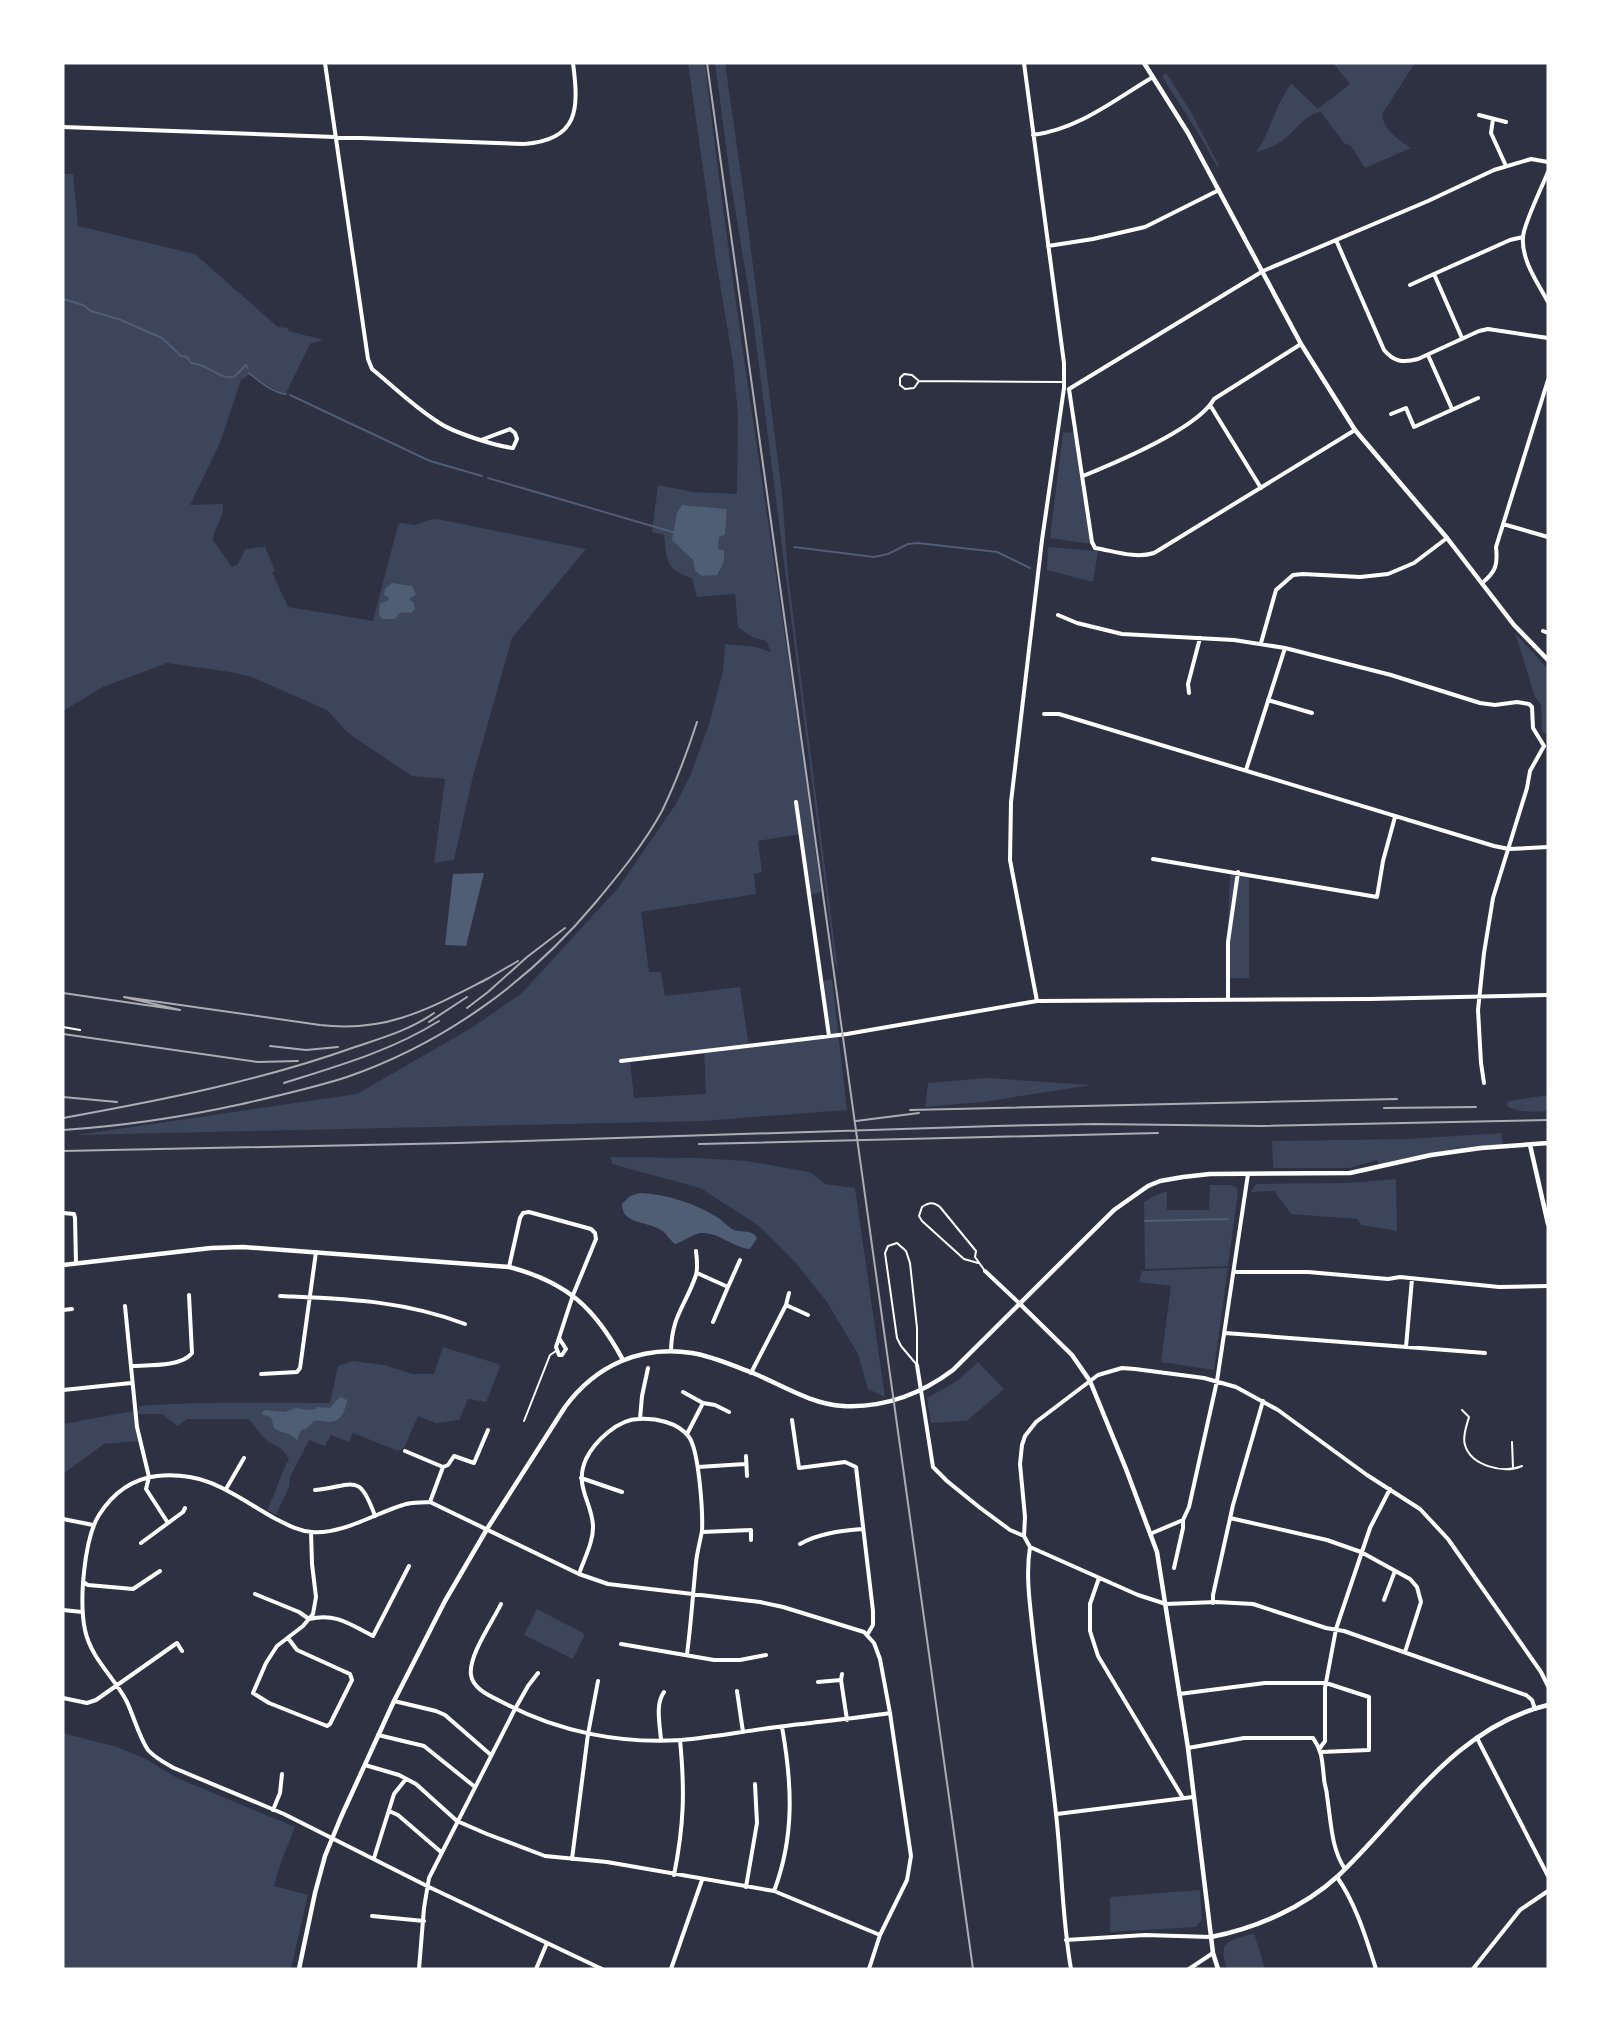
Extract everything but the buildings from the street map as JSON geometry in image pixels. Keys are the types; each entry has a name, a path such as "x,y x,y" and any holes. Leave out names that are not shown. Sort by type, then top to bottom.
{"street":[{"path":"325,63 368,359 372,369 439,423 490,444 513,448 517,440 515,433 510,429 481,440"},
{"path":"63,127 336,138 542,143 560,135 569,123 574,110 576,90 573,63"},
{"path":"1024,63 1062,338 1064,382 1042,540 1011,802 1010,860 1037,1001"},
{"path":"1144,63 1219,190 1301,344 1355,430 1447,538 1514,625 1548,660"},
{"path":"1034,135 1068,128 1153,77"},
{"path":"1479,115 1506,122"},
{"path":"1493,119 1491,133 1506,166"},
{"path":"1355,430 1154,553 1135,556 1095,548 1093,545 1069,389 1263,271 1506,166 1531,159 1548,162"},
{"path":"1548,172 1523,237 1525,254 1548,302"},
{"path":"1048,246 1145,227 1219,190"},
{"path":"1410,285 1510,240 1523,237"},
{"path":"1336,240 1384,350 1389,356 1407,362 1488,329 1548,338"},
{"path":"1434,274 1462,338"},
{"path":"1083,476 1139,452 1204,413 1214,399 1301,344"},
{"path":"1428,355 1452,409"},
{"path":"1482,583 1493,573 1497,557 1496,547 1548,380"},
{"path":"1391,414 1406,408 1414,427 1478,398"},
{"path":"1210,405 1261,488"},
{"path":"1503,524 1548,537"},
{"path":"1261,643 1276,590 1293,575 1360,577 1389,574 1414,563 1447,538"},
{"path":"1058,615 1122,634 1261,643 1391,675 1480,703 1495,705 1526,702 1532,708 1533,728 1546,745 1530,771 1527,788 1493,898 1479,996 1481,1063 1484,1083"},
{"path":"1543,631 1548,633"},
{"path":"1189,693 1188,684 1200,638"},
{"path":"1246,770 1285,648"},
{"path":"1268,700 1312,713"},
{"path":"1044,714 1059,714 1395,817 1509,849 1548,847"},
{"path":"796,802 829,1036"},
{"path":"1153,859 1377,897 1379,879 1395,817"},
{"path":"1228,999 1228,942 1238,872"},
{"path":"621,1061 829,1036 1037,1001 1548,995"},
{"path":"299,1969 315,1893 331,1839 394,1701 445,1601 487,1530 576,1392 591,1377 623,1360 671,1350 695,1353 751,1373 806,1397 841,1406 865,1406 891,1402 928,1387 953,1370 1114,1210 1142,1190 1160,1181 1183,1177 1248,1174 1350,1173 1431,1155 1481,1148 1548,1143"},
{"path":"1530,1145 1548,1224"},
{"path":"1174,1568 1184,1528 1183,1520 1189,1507 1217,1381 1248,1174"},
{"path":"509,1267 523,1213 529,1212 591,1228 595,1233 596,1239 573,1295 556,1347 556,1352 562,1355 566,1349 559,1338"},
{"path":"63,1213 74,1214 76,1263"},
{"path":"63,1265 211,1248 243,1247 509,1267 543,1278 573,1295 596,1317 623,1360"},
{"path":"261,1374 297,1372 300,1368 316,1251"},
{"path":"671,1350 671,1334 675,1321 697,1273 696,1251"},
{"path":"712,1322 740,1260"},
{"path":"985,1271 1072,1355 1090,1381 1150,1533 1160,1563 1188,1748 1213,1953 1218,1969"},
{"path":"1234,1272 1308,1272 1388,1279 1400,1277 1499,1287 1548,1286"},
{"path":"697,1273 728,1287"},
{"path":"1406,1347 1412,1279"},
{"path":"751,1373 786,1305 789,1293"},
{"path":"131,1366 179,1362 187,1359 192,1353 189,1295"},
{"path":"280,1296 353,1299 410,1307 439,1314 465,1324"},
{"path":"786,1305 808,1315"},
{"path":"125,1306 131,1383 140,1446 149,1477 146,1489 168,1523"},
{"path":"63,1310 72,1309"},
{"path":"1225,1333 1485,1353"},
{"path":"917,1365 933,1467 979,1507 1010,1530 1024,1536"},
{"path":"640,1419 648,1368"},
{"path":"1071,1969 1066,1940 1056,1814 1028,1586 1030,1547 1024,1536 1025,1517 1020,1464 1025,1436 1036,1422 1098,1375 1122,1368 1153,1370 1217,1381 1236,1387 1290,1418 1420,1509 1448,1539 1541,1672 1548,1686"},
{"path":"63,1390 131,1383"},
{"path":"683,1392 729,1412"},
{"path":"1213,1603 1230,1518 1263,1401"},
{"path":"687,1434 704,1403"},
{"path":"579,1574 593,1526 584,1498 582,1478 582,1469 587,1457 599,1442 622,1423 631,1419 652,1419 669,1423 687,1434 693,1444 698,1467 702,1532 696,1560 687,1654"},
{"path":"792,1420 799,1468 845,1462 856,1467 873,1611 873,1625 867,1635"},
{"path":"430,1502 443,1467 448,1465 454,1456 474,1463 488,1430"},
{"path":"405,1451 443,1467"},
{"path":"746,1456 747,1476"},
{"path":"226,1490 244,1458"},
{"path":"698,1467 745,1464"},
{"path":"602,1969 273,1810 159,1760 144,1742 125,1699 90,1645 82,1612 83,1582 93,1525 112,1498 131,1483 149,1477 172,1474 193,1476 211,1482 292,1527 310,1532 333,1530 405,1504 430,1502 459,1514 579,1574 608,1584 783,1607 867,1635 878,1651 912,1856 907,1880 880,1935 869,1969"},
{"path":"582,1478 622,1492"},
{"path":"315,1490 350,1484 359,1486 364,1489 375,1516"},
{"path":"1321,1750 1325,1741 1326,1683 1336,1629 1361,1552 1377,1511 1389,1489"},
{"path":"141,1543 185,1508"},
{"path":"1230,1518 1321,1539 1361,1552 1414,1582 1420,1597 1420,1607 1405,1652"},
{"path":"63,1519 93,1525"},
{"path":"1150,1533 1183,1520"},
{"path":"800,1544 810,1538 829,1533 862,1529"},
{"path":"702,1532 751,1530 751,1540"},
{"path":"288,1638 297,1650 350,1674 352,1680 327,1726 269,1703 253,1693 266,1663 277,1646 313,1614 316,1597 310,1532"},
{"path":"1030,1547 1138,1595 1166,1604 1253,1604 1326,1628 1336,1629 1526,1695 1532,1700 1535,1709"},
{"path":"255,1594 299,1612 309,1619 325,1616 337,1618 373,1636 409,1566"},
{"path":"83,1582 88,1585 133,1589 160,1571"},
{"path":"1384,1600 1395,1571"},
{"path":"1099,1578 1090,1604 1090,1632 1102,1666 1183,1798"},
{"path":"501,1604 473,1657 471,1677 482,1691 515,1709 562,1728 628,1739 680,1740 890,1713"},
{"path":"63,1610 82,1612"},
{"path":"63,1698 87,1703 96,1700 177,1643 182,1651"},
{"path":"621,1644 707,1659 733,1661 766,1655"},
{"path":"419,1969 429,1878 515,1709 538,1672"},
{"path":"842,1674 847,1720"},
{"path":"572,1859 588,1734 598,1680"},
{"path":"818,1682 841,1680"},
{"path":"1179,1694 1265,1683 1326,1683 1369,1697 1369,1750 1321,1750"},
{"path":"736,1691 743,1731"},
{"path":"662,1740 659,1714 661,1696 664,1692"},
{"path":"394,1701 445,1715 491,1755"},
{"path":"1066,1940 1144,1935 1211,1937 1249,1928 1285,1911 1306,1900 1337,1877 1432,1775 1477,1738 1520,1715 1548,1705"},
{"path":"774,1891 787,1844 790,1809 789,1767 782,1726"},
{"path":"378,1735 424,1746 475,1787"},
{"path":"1188,1748 1244,1738 1313,1738 1321,1750 1323,1760 1334,1845 1345,1869"},
{"path":"1477,1738 1548,1876"},
{"path":"674,1875 682,1835 684,1807 680,1740"},
{"path":"364,1765 416,1784 458,1821 545,1856 607,1862 774,1891 880,1935"},
{"path":"273,1810 280,1793 282,1774"},
{"path":"374,1858 394,1794 406,1779"},
{"path":"746,1887 757,1823 755,1784"},
{"path":"1056,1814 1193,1797"},
{"path":"389,1811 398,1815 441,1852"},
{"path":"1337,1877 1365,1935 1376,1969"},
{"path":"670,1969 702,1880"},
{"path":"1473,1969 1520,1910 1548,1891"},
{"path":"372,1916 423,1921"},
{"path":"536,1969 547,1943"},
{"path":"1189,1969 1213,1953"}],"lane":[{"path":"919,381 914,388 905,389 900,385 900,378 904,374 912,375 919,381 1064,382"},
{"path":"63,1027 80,1030"},
{"path":"978,1263 964,1259 922,1221 919,1216 922,1207 926,1204 936,1204 976,1251 975,1257 985,1271"},
{"path":"892,1244 897,1244 906,1251 910,1263 917,1328 917,1365 901,1346 895,1329 885,1253 888,1246 892,1244"},
{"path":"524,1421 550,1355 556,1352"},
{"path":"1462,1410 1469,1417 1464,1439 1469,1452 1478,1460 1500,1469 1522,1466"},
{"path":"1512,1442 1513,1468"}],"shaded area":[{"path":"688,63 705,63 746,374 821,892 810,895 801,834 758,841 762,872 754,874 756,894 641,912 649,972 661,972 665,996 740,987 749,1046 829,1036 822,981 832,979 847,1110 703,1121 77,1135 357,1094 473,1027 522,993 618,888 676,804 691,774 709,724 723,671 725,644 756,647 771,652 766,641 752,637 738,627 735,594 697,597 692,578 677,572 669,563 664,535 652,532 658,485 693,492 737,494 738,416 733,362","holes":["682,505 727,509 725,535 719,537 718,549 724,550 724,561 717,575 695,571","704,1051 706,1094 634,1098 630,1060"]},
{"path":"715,63 725,63 745,203 782,493 788,574 838,971 835,963 752,311 731,184"},
{"path":"1333,63 1415,63 1382,114 1388,130 1411,148 1365,168 1351,146 1344,143 1321,112 1304,120 1279,143 1256,152 1291,83 1318,109 1350,84"},
{"path":"1166,73 1191,112 1219,166 1217,167 1162,76"},
{"path":"63,174 73,174 78,226 195,254 278,327 288,328 289,331 323,340 310,344 286,393 279,392 250,374 241,380 220,443 190,505 223,504 213,540 232,567 238,564 245,549 264,547 264,544 275,571 272,572 288,607 373,621 400,523 415,525 437,519 586,549 512,638 473,776 454,860 434,863 445,779 412,776 348,733 327,710 252,677 167,663 103,687 63,711"},
{"path":"1063,432 1076,433 1091,544 1050,538"},
{"path":"682,505 727,509 725,535 719,537 718,549 724,550 724,560 717,575 702,576 695,571 693,560 672,540 677,513"},
{"path":"1048,547 1098,551 1093,582 1047,570"},
{"path":"392,583 412,586 416,594 409,599 414,603 415,609 411,613 401,612 395,619 383,619 379,616 380,604 389,600 384,595 385,589"},
{"path":"1515,633 1548,669 1548,736 1542,731 1541,705 1535,697"},
{"path":"484,873 466,946 445,945 453,874"},
{"path":"1230,873 1249,877 1249,978 1226,978"},
{"path":"987,1078 1092,1085 983,1102 925,1107 928,1083"},
{"path":"1548,1095 1548,1111 1521,1111 1507,1106 1508,1101"},
{"path":"1501,1133 1503,1146 1380,1166 1377,1160 1349,1168 1273,1168 1272,1141 1409,1139"},
{"path":"611,1157 746,1161 810,1172 825,1184 855,1188 885,1397 868,1389 858,1354 827,1302 795,1262 759,1226 700,1188 612,1164"},
{"path":"1396,1179 1397,1231 1361,1225 1357,1219 1291,1214 1274,1191 1251,1192 1256,1184 1348,1183"},
{"path":"1210,1185 1230,1185 1236,1187 1238,1192 1228,1266 1145,1269 1144,1202 1167,1191 1167,1210 1209,1210"},
{"path":"640,1193 670,1197 689,1204 717,1217 732,1229 752,1233 757,1238 750,1249 715,1235 703,1233 675,1244 656,1227 637,1222 626,1216 622,1204 630,1196"},
{"path":"1228,1268 1214,1370 1161,1362 1171,1286 1139,1282 1142,1271"},
{"path":"443,1347 498,1364 500,1367 486,1402 468,1399 459,1420 436,1423 418,1416 404,1448 398,1451 353,1433 349,1442 331,1435 325,1446 309,1440 290,1477 289,1487 276,1515 267,1510 289,1459 280,1448 263,1437 248,1419 188,1419 177,1426 162,1414 136,1414 139,1441 104,1444 63,1474 63,1424 139,1410 139,1406 163,1404 330,1403 338,1366 353,1361 384,1365 413,1374 434,1374"},
{"path":"978,1362 1004,1389 967,1421 931,1423 927,1398 957,1381"},
{"path":"340,1397 347,1400 340,1417 330,1422 314,1421 306,1429 301,1430 298,1441 274,1428 271,1417 263,1415 262,1412 265,1410 285,1412 296,1408 307,1410 317,1407 330,1408"},
{"path":"537,1609 585,1634 573,1659 524,1635"},
{"path":"63,1733 117,1747 144,1758 177,1778 295,1827 274,1886 308,1895 291,1969 63,1969"},
{"path":"1200,1890 1202,1919 1196,1927 1110,1932 1110,1897"},
{"path":"1254,1933 1265,1969 1227,1969 1223,1952 1227,1943"}],"waterway":[{"path":"63,299 162,338 181,356 187,357 191,363 223,376 234,377 246,365 248,368"},
{"path":"249,373 271,389 286,394"},
{"path":"290,395 430,461 482,476"},
{"path":"488,478 676,533"},
{"path":"794,547 874,557 888,554 908,544 918,543 997,552 1030,568"},
{"path":"1145,1221 1228,1219"}],"railway":[{"path":"707,63 973,1969"},
{"path":"63,1130 175,1117 308,1088 347,1077 383,1063 451,1028 484,1006 543,958 614,880 640,847 662,811 697,722"},
{"path":"467,1008 565,928"},
{"path":"482,982 518,961"},
{"path":"63,993 180,1010 124,997 344,1027 388,1022 408,1016 489,978"},
{"path":"429,1022 467,997"},
{"path":"63,1118 174,1097 283,1070 396,1033 434,1013"},
{"path":"284,1083 383,1049 439,1021"},
{"path":"63,1034 258,1062 298,1061"},
{"path":"270,1046 306,1050 338,1047"},
{"path":"63,1097 117,1102"},
{"path":"910,1110 1397,1099"},
{"path":"1384,1108 1476,1107"},
{"path":"856,1121 919,1113"},
{"path":"63,1151 458,1143 995,1126 1095,1124 1260,1126 1548,1120"},
{"path":"699,1144 1158,1133"}]}
